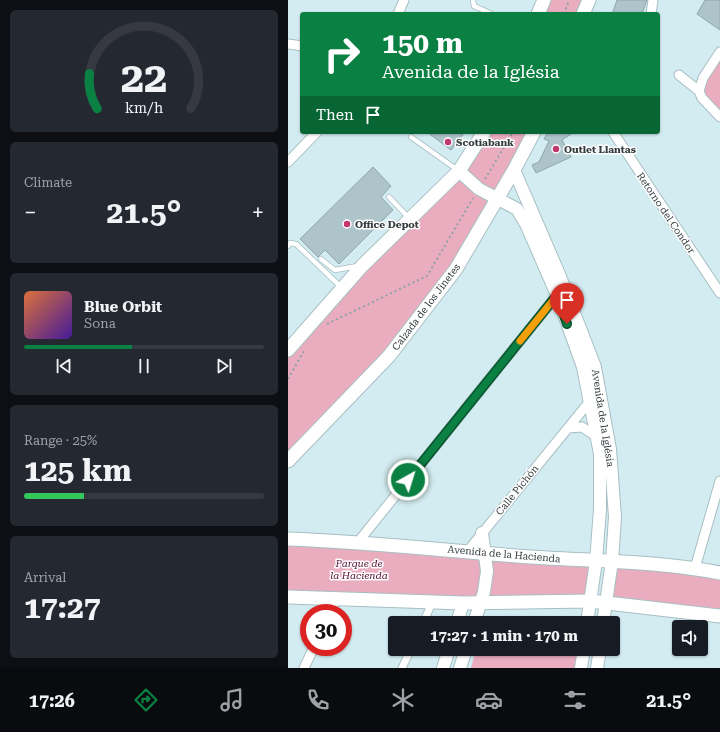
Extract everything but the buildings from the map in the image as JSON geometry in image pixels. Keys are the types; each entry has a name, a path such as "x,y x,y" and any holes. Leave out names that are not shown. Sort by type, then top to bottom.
{"main road":[{"path":"584,12 589,0"},
{"path":"288,350 362,266 459,171 483,134"},
{"name":"Calzada de los Jinetes","path":"288,461 389,356 456,269 514,170 533,134"},
{"name":"Avenida de la Hacienda","path":"288,539 358,542 486,554 596,562 612,561 695,568 720,573"},
{"path":"288,598 432,603 590,601 720,616"}],"street":[{"path":"399,12 404,0"},
{"path":"651,12 653,0"},
{"path":"288,44 300,46"},
{"path":"699,91 703,78 720,52"},
{"path":"679,75 699,91 702,98 720,117"},
{"path":"288,161 315,134"},
{"path":"474,134 475,147"},
{"name":"Retorno del Condor","path":"614,134 720,293"},
{"name":"Avenida de la Iglésia","path":"514,170 559,274 595,367 610,449 615,516 612,561 604,616"},
{"name":"Avenida de la Iglésia","path":"459,171 479,189 516,209 527,226 557,295 583,367 600,454 600,509 596,562 589,616"},
{"path":"358,542 557,295"},
{"name":"Calle Pichón","path":"467,552 590,401"},
{"path":"568,428 582,427 597,437"},
{"path":"695,568 720,481"},
{"path":"476,616 486,582 486,554 482,533"},
{"path":"334,604 336,599"},
{"path":"426,616 432,603"},
{"path":"459,616 463,603"},
{"path":"304,668 310,656"},
{"path":"402,668 408,656"},
{"path":"443,668 447,656"},
{"path":"460,668 464,656"},
{"path":"582,668 583,656"},
{"path":"597,668 599,656"}],"lane":[{"path":"473,0 474,6 488,12"},
{"path":"411,136 459,171"},
{"path":"389,197 410,219"},
{"path":"288,246 290,243 296,244 342,288"},
{"path":"321,260 335,270 362,266"}],"path":[{"path":"565,12 569,0"},
{"path":"323,326 427,276 512,134"},
{"path":"288,379 305,348"}],"green space":[{"path":"545,0 587,0 583,12 540,12"},
{"path":"720,53 720,115 703,97 704,79"},
{"path":"483,134 532,134 456,269 306,449 288,468 288,353"},
{"name":"Parque de la Hacienda","path":"288,542 484,556 479,601 288,591"},
{"path":"488,556 594,563 589,599 481,602"},
{"path":"614,563 720,574 720,609 610,600"},
{"path":"474,656 576,656 575,668 471,668"}],"slow traffic":[{"path":"520,341 554,299"}],"place":[{"name":"Scotiabank","path":"448,142"},
{"name":"Outlet Llantas","path":"556,149"},
{"name":"Office Depot","path":"347,224"}],"route":[{"path":"408,480 557,295 567,324"}]}
